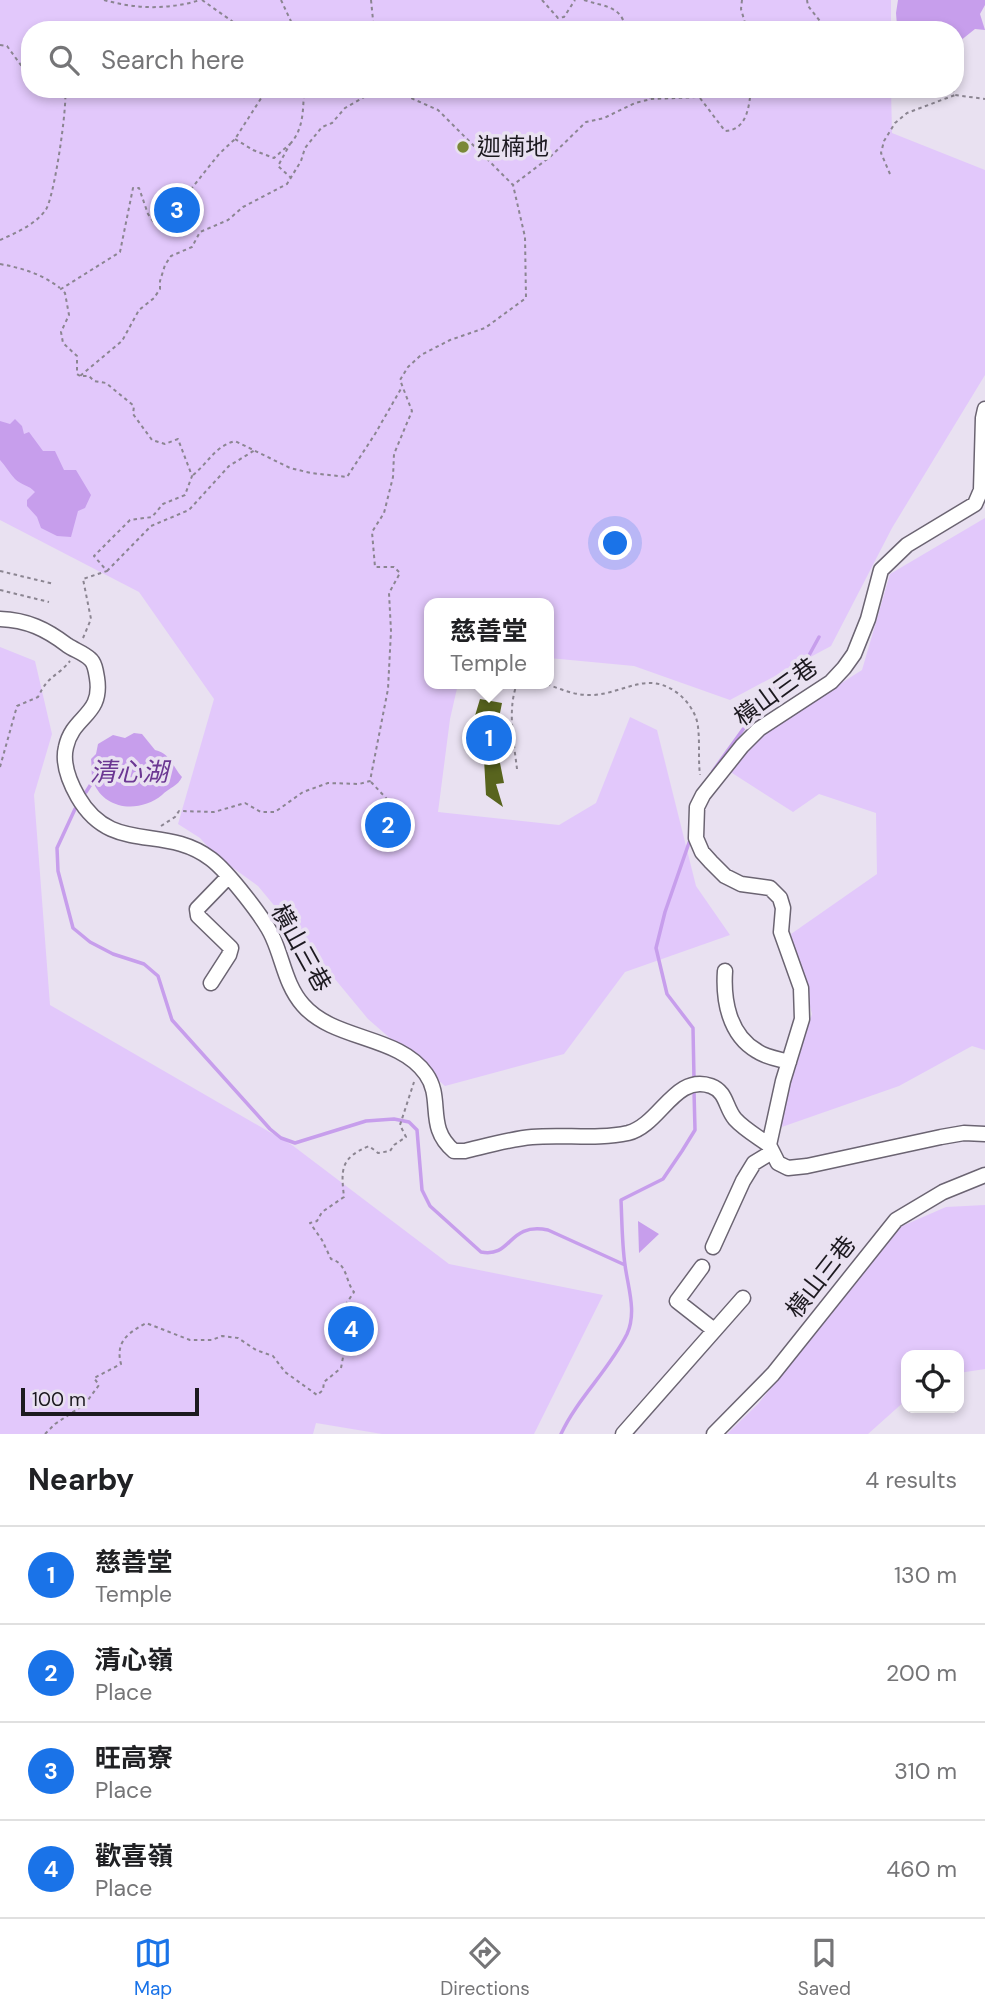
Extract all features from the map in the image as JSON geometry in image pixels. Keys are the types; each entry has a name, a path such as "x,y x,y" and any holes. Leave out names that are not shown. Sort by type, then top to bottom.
{"lane":[{"name":"橫山三巷","path":"770,1149 789,1062 802,1019 802,998 781,932 783,908 780,898 770,888 741,884 725,876 702,852 696,838 697,807 703,794 759,729 831,682 844,668 854,654 868,619 881,570 907,545 975,503 981,490 985,409"},
{"name":"橫山三巷","path":"0,619 20,620 38,626 90,659 96,669 99,694 93,709 70,735 65,749 71,784 97,822 118,834 145,836 194,848 212,860 263,920 274,938 282,969 302,1004 320,1020 404,1055 427,1074"},
{"path":"211,983 229,956 231,948 198,916 197,909 228,877"},
{"path":"725,971 726,1007 744,1041 758,1052 789,1062"},
{"path":"427,1074 434,1095 439,1134 454,1151 465,1152 530,1137 628,1133 649,1123 692,1084 711,1086 723,1093 735,1119 770,1149 778,1163 788,1168 964,1133 985,1134"},
{"path":"713,1247 743,1181 754,1163 770,1149"},
{"name":"橫山三巷","path":"714,1434 773,1374 896,1220 943,1192 985,1175"},
{"path":"702,1267 677,1301 714,1330"},
{"path":"623,1434 743,1298"}],"path":[{"path":"104,0 125,6 173,7 201,0 232,21"},
{"path":"138,0 138,6"},
{"path":"281,0 291,21"},
{"path":"371,0 373,21"},
{"path":"542,0 558,18 564,18 575,0"},
{"path":"584,0 614,8 623,21"},
{"path":"742,0 744,21"},
{"path":"807,0 808,6 820,21"},
{"path":"0,45 7,46 21,65"},
{"path":"964,96 985,99"},
{"path":"0,240 24,229 47,210 55,184 64,98"},
{"path":"61,289 120,252 132,188 139,187 148,214 155,224 184,198 219,154 235,139 261,98"},
{"path":"235,139 274,158 299,135 304,98"},
{"path":"80,376 122,341 139,310 154,298 160,289 160,281 171,256 192,247 200,232 228,220 243,207 287,184 301,161 305,148 322,127 332,122 355,101 367,98"},
{"path":"370,781 388,689 391,631 389,593 400,573 394,567 375,566 372,532 384,513 393,477 394,454 412,411 400,380 408,367 421,355 450,340 485,328 526,298 525,237 513,185 438,110 411,98"},
{"path":"513,185 550,157 586,122 604,118 635,103 674,98"},
{"path":"700,98 725,131 734,131 744,122 749,98"},
{"path":"890,174 881,153 884,141 895,123 907,113 947,98"},
{"path":"290,144 278,166 291,178"},
{"path":"0,264 24,268 48,279 65,293 69,315 61,332 62,343 77,356 77,374 80,376"},
{"path":"80,376 89,376 94,382 106,383 134,406 133,414 152,440 165,444 178,439 192,476"},
{"path":"107,572 94,556 130,520 152,517 163,504 185,495 192,476 206,464 220,445 235,440 290,468 346,477 375,434 402,386"},
{"path":"0,767 18,706 38,697 45,682 51,676 60,674 78,653 91,619 82,579 107,572 151,526 189,510 229,466 256,450"},
{"path":"0,571 54,584"},
{"path":"0,590 49,602"},
{"path":"554,686 579,694 595,695 637,683 650,682 668,686 683,697 692,709 698,726 703,794"},
{"path":"516,689 512,716 517,769"},
{"path":"370,781 386,798 394,812 389,826"},
{"path":"145,836 175,817 179,810 214,812 245,803 261,812 275,812 303,792 327,783 359,784 370,781"},
{"path":"45,1434 85,1404 99,1385 94,1378 121,1364 119,1356 123,1339 129,1332 146,1323 190,1340 212,1340 222,1336 238,1338 256,1350 270,1354 285,1372 317,1395 323,1390 324,1382 341,1368 344,1352 352,1337 343,1322 351,1320 344,1307 354,1293 349,1287 346,1272 337,1261 331,1259 310,1223 317,1221 322,1212 344,1197 341,1170 349,1158 369,1146 377,1153 390,1151 406,1137 400,1125 409,1102 409,1093 414,1082 427,1074"}],"shaded area":[{"path":"0,0 891,0 891,21 21,21 21,98 891,98 892,133 985,170 985,375 892,528 831,646 730,700 634,666 554,658 554,598 424,598 424,689 457,689 450,719 438,812 559,825 596,803 630,717 657,730 696,886 730,935 625,972 564,1054 445,1086 368,1019 258,886 215,855 200,838 178,824 214,699 139,592 0,520"},
{"path":"985,518 985,1050 972,1046 899,1086 776,1129 812,1014 791,934 877,874 876,813 819,794 793,812 729,771 766,731 862,670 890,574"},
{"path":"0,647 35,661 52,734 34,795 50,1005 292,1145 449,1264 603,1295 534,1434 382,1434 316,1423 313,1434 0,1434"},
{"path":"985,1205 985,1369 964,1372 964,1350 901,1350 901,1404 868,1434 727,1434 758,1404 900,1227 946,1207"}],"water":[{"path":"898,0 985,0 980,14 985,30 975,29 964,38 964,21 897,21"},
{"path":"15,419 22,426 24,434 29,432 43,451 55,451 64,470 76,470 91,495 85,508 78,511 71,537 57,536 41,528 37,517 27,506 27,500 35,492 15,479 0,460 0,421 10,424"},
{"name":"清心湖","path":"134,733 142,734 155,750 168,757 182,777 176,785 153,801 143,805 123,806 105,798 98,791 92,779 91,759 96,754 98,744 113,735 125,738"},
{"path":"638,1221 659,1234 639,1253"}],"building":[{"path":"480,699 502,703 500,713 503,757 499,758 504,783 496,784 503,807 486,795 484,759 477,760 474,719"}],"waterway":[{"path":"713,771 770,692 801,670 819,637"},
{"path":"86,792 93,781"},
{"path":"75,809 57,848 58,871 73,928 90,942 113,954 144,964 158,976 172,1020 270,1129 281,1138 295,1143 366,1121 394,1119 409,1122 417,1130 422,1190 430,1206 481,1252 499,1250 525,1231 548,1230 625,1265"},
{"path":"691,837 665,912 656,948 667,994 693,1028 694,1079"},
{"path":"561,1434 620,1347 630,1326 632,1309 624,1257 621,1200 663,1179 682,1151 695,1130 694,1091"}],"place":[{"name":"迦楠地","path":"463,147"},
{"name":"旺高寮","path":"177,210"},
{"name":"慈善堂","path":"489,738"},
{"name":"清心嶺","path":"388,825"},
{"name":"歡喜嶺","path":"351,1329"}]}
